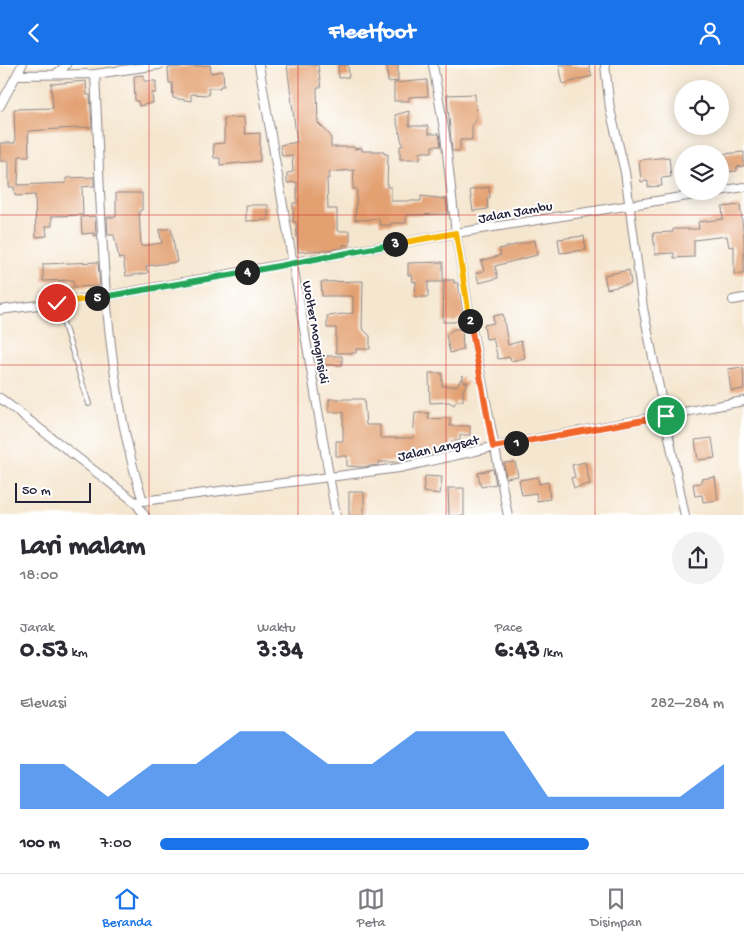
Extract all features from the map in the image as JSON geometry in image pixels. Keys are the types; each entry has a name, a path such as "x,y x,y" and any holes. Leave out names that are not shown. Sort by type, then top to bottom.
{"street":[{"path":"0,106 22,65"},
{"path":"56,74 66,65"},
{"path":"17,75 95,74 159,65"},
{"name":"Wolter Monginsidi","path":"259,65 336,515"},
{"path":"433,65 445,135 456,233 493,447 508,515"},
{"path":"605,65 610,109 624,172 644,309 684,515"},
{"path":"95,74 108,296 120,414 143,501"},
{"name":"Jalan Jambu","path":"0,310 108,296 456,233 628,204 744,187"},
{"path":"733,300 744,298"},
{"path":"0,398 135,502 145,515"},
{"name":"Jalan Langsat","path":"135,502 399,468 493,447 744,401"}],"lane":[{"path":"57,303 89,405"}],"building":[{"path":"210,65 211,73 223,71 224,86 208,88 209,95 191,94 191,101 173,98 168,68"},
{"path":"287,65 318,65 321,88 317,88 318,123 331,136 331,147 354,147 354,149 362,148 362,151 384,151 384,154 388,154 387,187 391,187 391,201 421,201 421,196 446,199 448,214 406,215 406,223 391,223 391,225 380,225 379,219 355,220 357,189 353,189 354,170 329,172 330,178 327,178 328,209 337,209 337,231 350,231 350,245 343,245 343,248 337,249 298,252 296,222 293,222 293,203 297,203 297,182 287,183 287,173 293,172 292,155 282,156 280,145 297,142"},
{"path":"338,65 348,65 349,77 339,78"},
{"path":"387,65 398,65 398,81 388,82"},
{"path":"559,65 589,65 592,76 563,84"},
{"path":"144,75 144,81 156,81 156,93 152,93 153,103 139,106 138,101 135,101 134,76"},
{"path":"427,80 428,96 409,97 409,101 394,101 394,83"},
{"path":"86,81 87,95 90,95 92,127 28,131 29,156 19,156 18,185 66,183 66,178 94,177 94,186 82,187 83,215 52,216 52,226 46,226 47,236 36,237 35,195 15,196 14,187 9,187 9,161 0,161 0,143 15,143 14,109 53,108 51,84"},
{"path":"475,94 476,121 472,124 472,140 460,140 460,151 452,151 447,95"},
{"path":"409,111 409,126 428,126 428,134 439,134 441,146 432,146 432,152 420,152 420,159 400,159 400,146 403,146 395,115"},
{"path":"244,117 245,134 260,133 260,161 220,165 220,158 214,158 213,144 224,143 224,118"},
{"path":"744,152 744,166 737,167 737,171 729,172 729,153"},
{"path":"669,157 671,177 661,178 662,186 648,187 648,181 641,182 639,160"},
{"path":"489,187 488,209 473,211 470,190"},
{"path":"116,193 142,193 142,210 139,211 141,246 162,243 159,230 171,228 177,262 146,266 148,273 126,276 123,258 119,259 114,235 108,235 107,217 116,217"},
{"path":"246,205 268,205 268,220 246,221"},
{"path":"740,205 744,236 744,274 734,274 734,246 729,247 727,236 694,240 694,257 674,258 674,253 655,254 653,233 673,232 673,229 699,229 698,222 723,219 722,207"},
{"path":"95,216 96,236 94,236 94,233 82,234 81,217"},
{"path":"584,236 586,250 560,253 558,239"},
{"path":"535,240 537,255 495,266 498,278 479,283 476,273 484,271 481,261 501,255 499,249"},
{"path":"98,262 100,286 74,287 73,280 43,281 43,264"},
{"path":"443,262 443,282 428,282 428,297 415,297 416,281 413,282 412,275 408,275 408,263"},
{"path":"629,270 631,284 607,289 604,275"},
{"path":"444,280 454,280 454,283 458,283 464,315 455,322 443,322"},
{"path":"363,281 362,328 370,336 370,349 356,349 356,353 336,353 336,328 327,328 327,316 353,313 353,296 322,296 321,282"},
{"path":"503,314 508,345 521,341 525,358 511,361 510,357 498,359 493,338 486,339 484,325 494,323 493,316"},
{"path":"454,329 462,329 463,349 450,353 446,335"},
{"path":"324,356 342,356 342,365 324,365"},
{"path":"743,367 744,389 731,391 728,369"},
{"path":"429,373 442,373 442,386 457,386 463,375 463,382 468,382 463,390 463,401 456,401 454,405 449,402 430,403"},
{"path":"329,399 364,399 366,425 380,425 380,438 413,438 415,413 429,413 428,419 450,418 450,426 470,426 470,435 460,435 460,441 451,441 451,450 437,450 437,454 410,457 410,460 398,462 379,462 379,465 347,466 347,456 336,456 336,441 343,441 343,412 329,412"},
{"path":"712,438 715,458 698,460 695,440"},
{"path":"515,462 518,476 506,478 504,463"},
{"path":"585,462 590,484 574,488 571,478 575,477 572,465"},
{"path":"493,469 496,484 481,487 478,473"},
{"path":"425,476 442,477 440,494 423,492"},
{"path":"538,477 539,484 548,482 550,499 537,501 536,493 522,495 519,480"},
{"path":"715,477 718,500 703,502 702,495 695,496 693,484 701,483 701,479"},
{"path":"448,488 464,488 464,515 449,515"},
{"path":"349,492 364,492 364,515 349,515"}],"route":[{"path":"57,303 220,277 456,233 470,319 481,368 484,398 493,447 666,416"}]}
